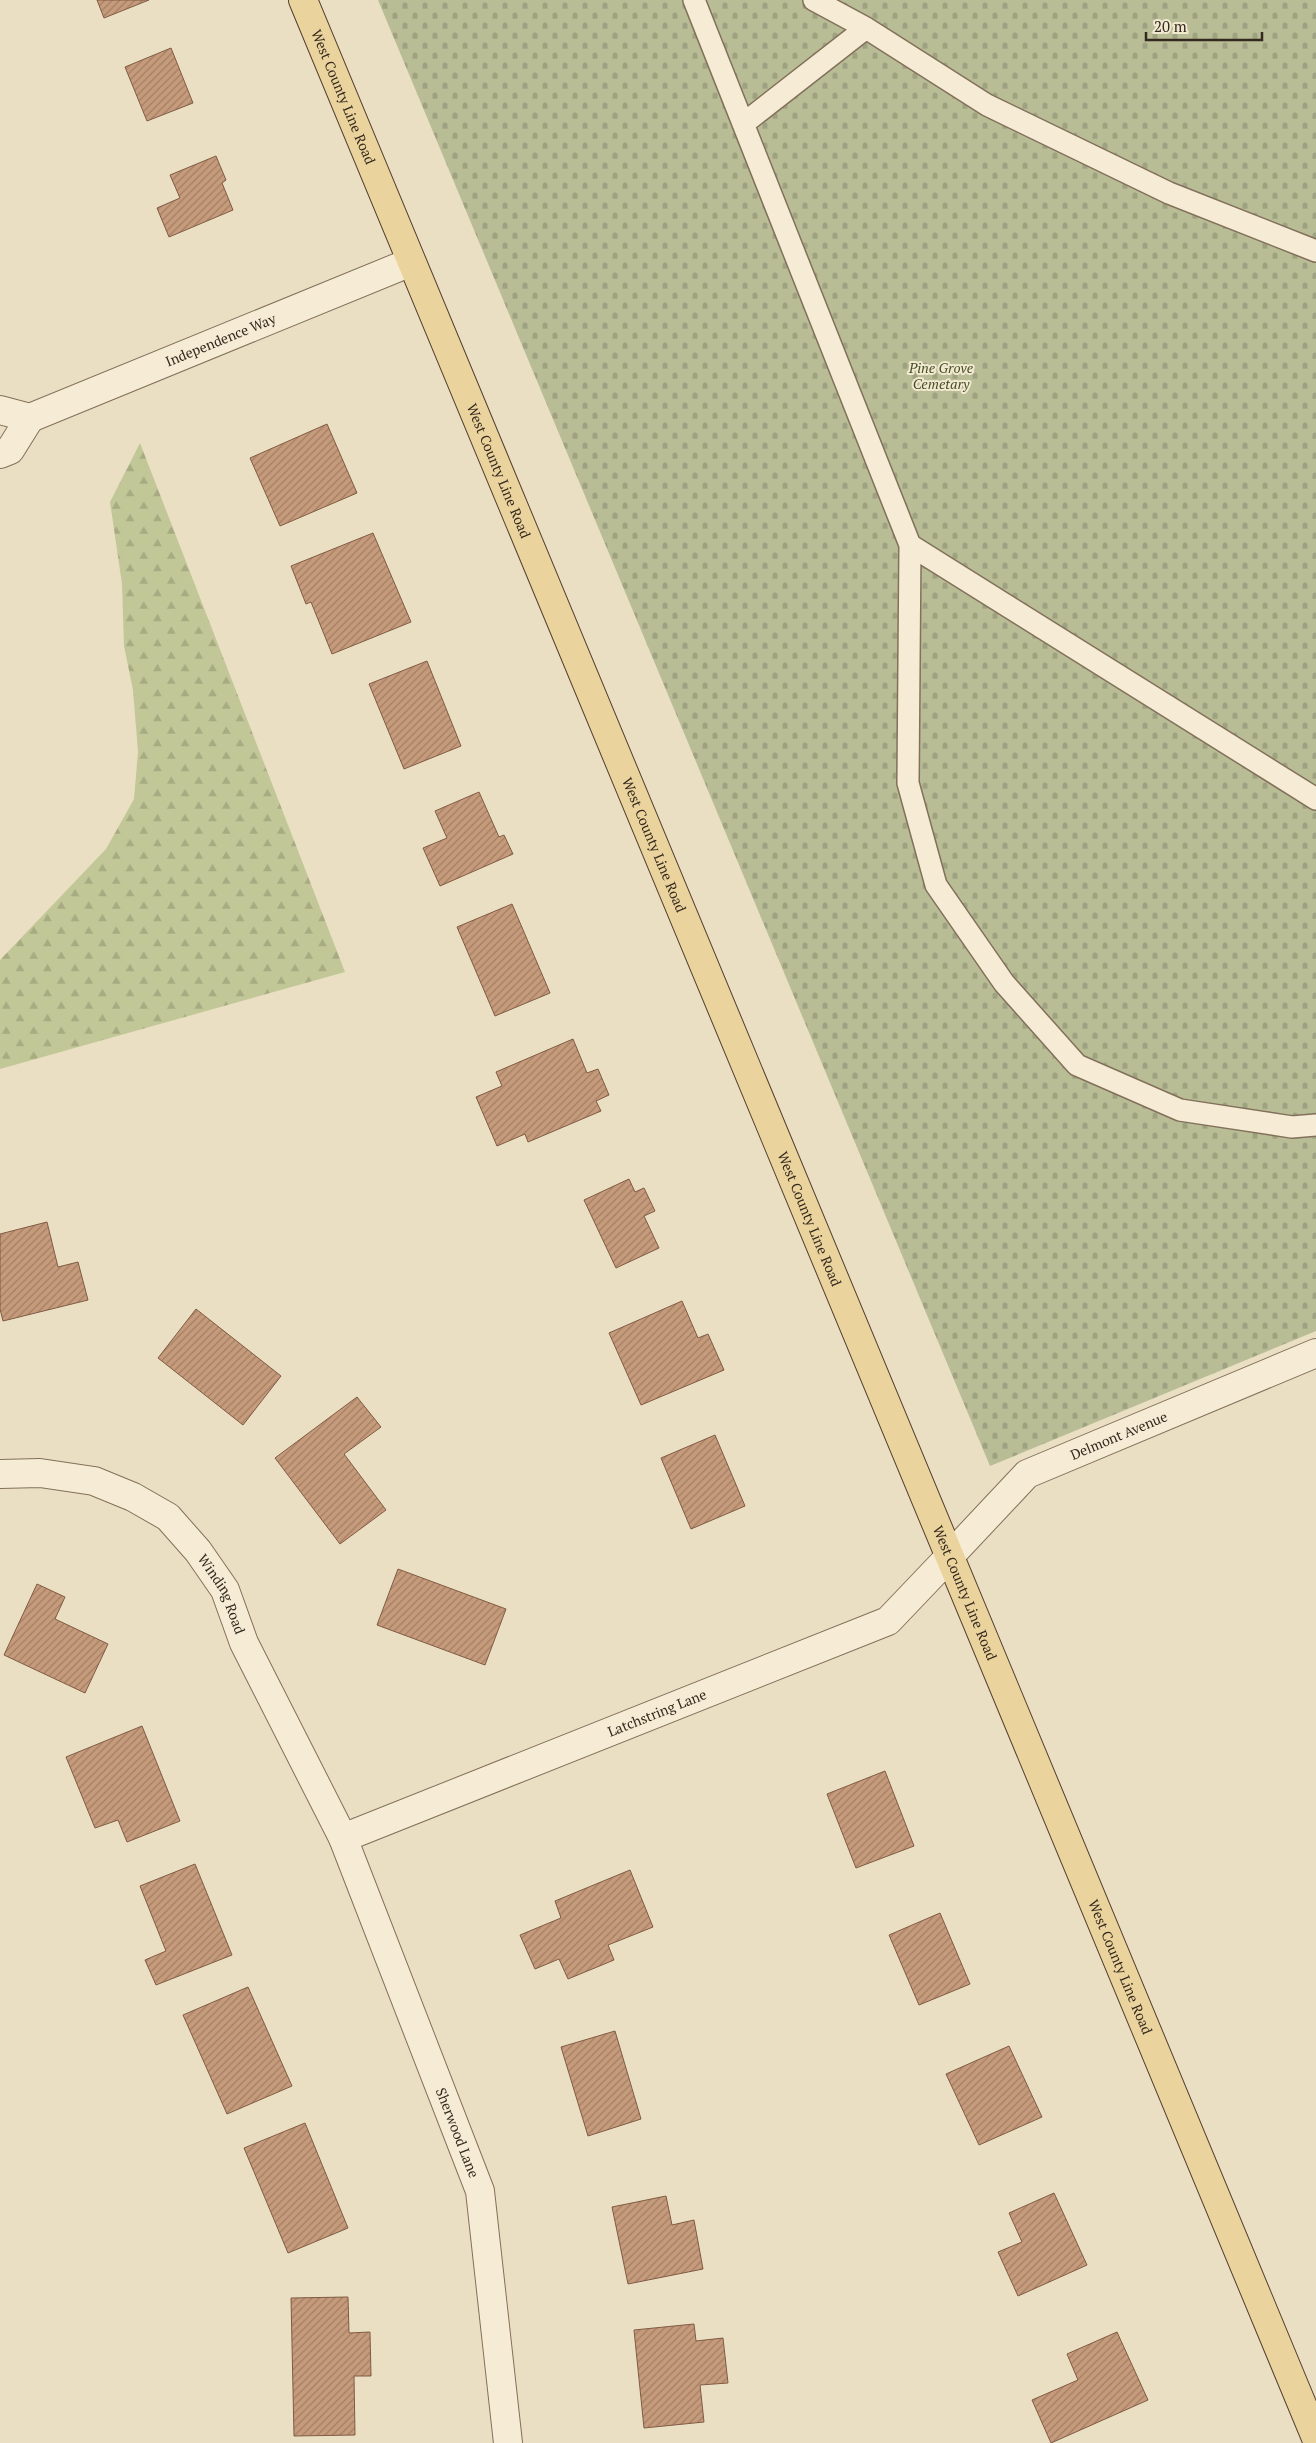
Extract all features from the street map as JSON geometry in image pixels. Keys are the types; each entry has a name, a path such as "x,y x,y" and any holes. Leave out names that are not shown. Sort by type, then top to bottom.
{"main road":[{"name":"West County Line Road","path":"303,0 1316,2438"}],"street":[{"name":"Independence Way","path":"30,418 412,262"},
{"path":"0,410 30,418 10,450 0,454"},
{"name":"Delmont Avenue","path":"950,1556 1027,1474 1316,1353"},
{"name":"Winding Road","path":"0,1474 40,1473 94,1481 133,1497 168,1517 198,1551 225,1590 244,1643 343,1838"},
{"name":"Latchstring Lane","path":"343,1838 888,1621 950,1556"},
{"name":"Sherwood Lane","path":"343,1838 480,2191 508,2443"}],"lane":[{"path":"694,0 910,545 908,784 936,885 1004,983 1077,1065 1180,1110 1292,1127 1316,1125"},
{"path":"814,0 866,28 987,106 1169,193 1316,251"},
{"path":"743,124 866,28"},
{"path":"910,545 1316,799"}],"green space":[{"name":"Pine Grove Cemetary","path":"378,0 1316,0 1316,1331 990,1466"},
{"path":"140,443 345,972 0,1069 0,960 106,849 134,799 138,752 133,690 124,646 122,584 110,502"}],"building":[{"path":"97,0 149,0 104,18"},
{"path":"171,48 193,103 147,121 125,67"},
{"path":"216,156 226,180 222,183 233,210 169,237 157,208 180,198 170,175"},
{"path":"327,424 357,493 280,526 250,458"},
{"path":"373,533 411,622 332,654 311,602 306,604 291,566"},
{"path":"427,661 461,746 404,769 369,684"},
{"path":"479,792 499,837 504,835 513,854 440,886 423,848 447,838 435,811"},
{"path":"512,904 550,993 495,1016 457,927"},
{"path":"573,1039 587,1073 598,1069 609,1095 596,1101 601,1111 528,1142 525,1134 497,1146 476,1097 502,1086 496,1072"},
{"path":"629,1179 635,1192 644,1188 655,1211 644,1216 659,1248 616,1268 584,1200"},
{"path":"47,1222 58,1267 78,1262 88,1300 3,1321 0,1309 0,1234"},
{"path":"682,1301 698,1338 708,1334 724,1370 641,1405 609,1333"},
{"path":"196,1309 281,1376 243,1425 158,1358"},
{"path":"357,1397 381,1427 344,1454 386,1510 340,1544 275,1458"},
{"path":"715,1435 745,1506 691,1529 661,1458"},
{"path":"398,1569 506,1609 485,1665 377,1625"},
{"path":"37,1584 65,1597 55,1619 108,1644 85,1693 4,1655"},
{"path":"142,1726 180,1821 127,1842 118,1820 95,1828 66,1757"},
{"path":"885,1771 914,1846 856,1868 827,1794"},
{"path":"195,1864 232,1955 156,1985 145,1960 166,1951 140,1886"},
{"path":"630,1870 653,1927 608,1945 614,1960 568,1979 559,1959 535,1969 520,1935 561,1918 555,1901"},
{"path":"940,1913 970,1984 919,2005 889,1935"},
{"path":"248,1987 292,2086 227,2114 183,2015"},
{"path":"615,2031 641,2119 588,2136 561,2047"},
{"path":"1009,2046 1042,2117 979,2145 946,2074"},
{"path":"305,2123 348,2228 288,2253 244,2148"},
{"path":"1054,2193 1087,2265 1018,2296 998,2252 1022,2242 1009,2213"},
{"path":"666,2196 672,2225 694,2220 703,2269 628,2284 612,2207"},
{"path":"348,2297 349,2333 370,2332 371,2376 354,2376 355,2435 294,2436 291,2298"},
{"path":"694,2324 696,2341 723,2338 728,2383 700,2385 704,2422 644,2428 634,2330"},
{"path":"1117,2332 1148,2400 1051,2443 1032,2400 1078,2380 1067,2354"}]}
